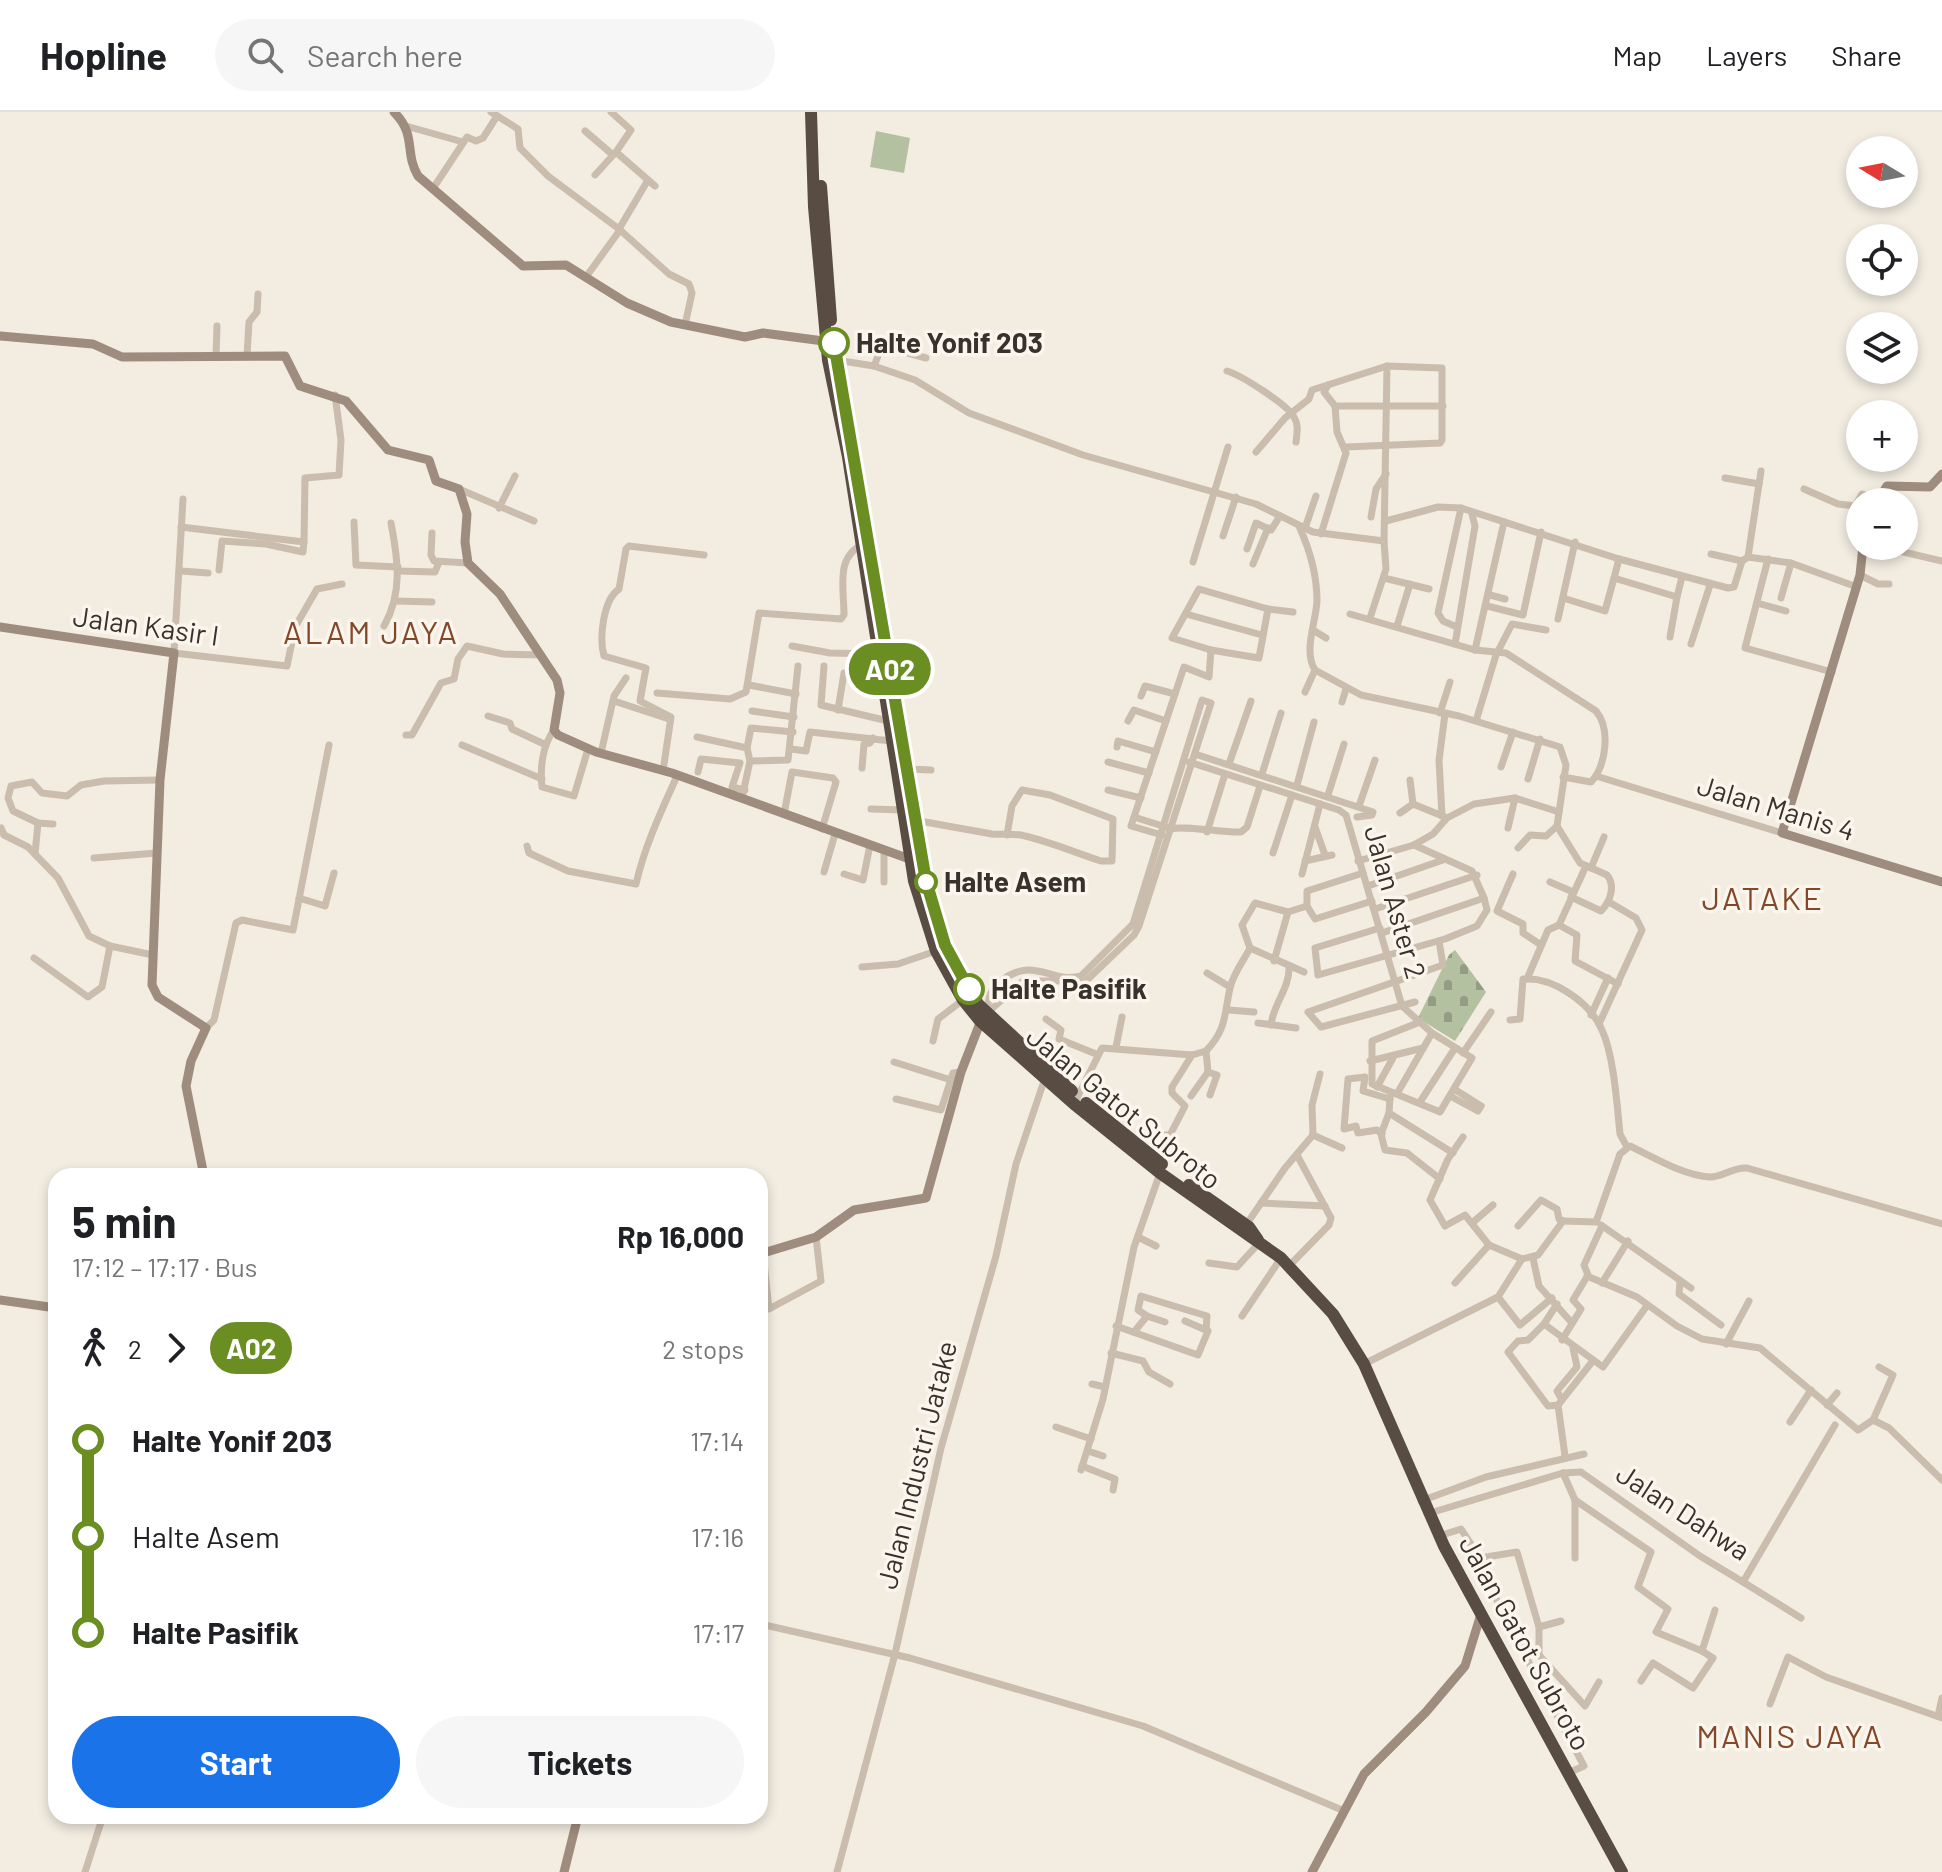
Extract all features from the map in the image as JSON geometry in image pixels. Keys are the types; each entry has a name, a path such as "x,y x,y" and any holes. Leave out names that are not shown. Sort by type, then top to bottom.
{"highway":[{"name":"Jalan Gatot Subroto","path":"811,112 814,209 830,342 908,769 907,817"},
{"name":"Jalan Gatot Subroto","path":"817,112 830,342"},
{"name":"Jalan Gatot Subroto","path":"865,537 891,741 916,862 925,924 963,1000 1037,1059 1048,1075"},
{"name":"Jalan Gatot Subroto","path":"916,862 945,945 984,1017 1160,1173 1243,1235 1259,1241"},
{"name":"Jalan Gatot Subroto","path":"1077,1101 1246,1225 1259,1241 1286,1262 1333,1314 1364,1364 1421,1501 1439,1536 1622,1872"}],"street":[{"path":"394,112 406,126 415,171 523,266 539,269 562,264 643,312 685,325 745,337 763,333 830,342"},
{"path":"595,175 631,131 611,112"},
{"path":"434,187 467,137 476,141 483,139 494,114 518,129 517,144 531,161 620,229 669,274 691,286 685,325"},
{"path":"406,126 463,142"},
{"path":"585,131 651,183 586,277"},
{"path":"247,355 249,322 257,312 258,294"},
{"path":"216,356 217,326"},
{"path":"0,336 93,344 122,357 285,356 300,386 346,401 383,446 431,461 436,481 534,521"},
{"path":"874,366 882,346 926,358"},
{"path":"833,360 874,366 924,384 969,413 1083,455 1236,497 1321,534 1384,541"},
{"path":"1370,618 1384,578 1387,366"},
{"path":"1256,452 1292,412 1309,399 1312,390 1387,366 1442,368 1440,443 1346,447"},
{"path":"1227,371 1251,381 1292,412 1297,422 1296,442"},
{"path":"1321,534 1346,447 1337,432 1335,406 1324,392 1328,385"},
{"path":"219,570 222,541 266,544 303,552 305,478 339,475 341,440 335,395"},
{"path":"1335,406 1443,406"},
{"path":"1193,562 1228,447"},
{"path":"1386,521 1438,507 1461,508 1472,514 1575,542 1619,559 1710,585 1734,587 1745,559 1761,471"},
{"path":"1371,517 1376,489 1387,472"},
{"path":"1886,488 1930,487 1942,474"},
{"path":"499,508 515,476"},
{"path":"1725,478 1759,484"},
{"path":"459,489 467,514 465,542 468,563 500,594 559,686 554,730 546,745 542,787 574,796 588,749"},
{"path":"1804,489 1846,505"},
{"path":"1316,496 1302,527 1309,548 1317,599 1311,657 1315,670 1346,689 1384,702 1476,721 1560,747 1566,761 1557,826 1546,836 1532,834 1518,848"},
{"path":"1223,536 1236,497"},
{"path":"183,499 181,571 160,780 153,955 155,994 206,1028"},
{"path":"1457,627 1443,621 1438,613 1461,508"},
{"path":"1455,644 1475,526 1472,514"},
{"path":"1247,549 1256,523 1274,528 1280,516"},
{"path":"354,522 356,565 435,572 439,562"},
{"path":"1475,650 1490,595 1504,522"},
{"path":"384,626 396,601 398,569 391,523"},
{"path":"181,527 304,542"},
{"path":"1253,564 1268,528"},
{"path":"1487,606 1523,615 1541,532"},
{"path":"432,533 432,558 439,562 468,563"},
{"path":"657,693 733,699 746,692 759,613 841,619 844,615 845,561 850,551 865,537"},
{"path":"1558,619 1575,542"},
{"path":"663,771 672,720 670,715 640,701 646,668 604,656 602,637 607,605 612,594 619,589 627,547 704,555"},
{"path":"1711,554 1791,563 1857,587"},
{"path":"1918,555 1942,561"},
{"path":"1563,598 1605,611 1619,559"},
{"path":"1768,559 1745,648 1832,672"},
{"path":"1782,833 1857,587 1862,560"},
{"path":"1781,598 1791,563"},
{"path":"181,571 208,573"},
{"path":"1860,575 1878,584 1889,584"},
{"path":"1670,637 1682,577"},
{"path":"1384,578 1429,589"},
{"path":"1614,578 1677,597"},
{"name":"Jalan Kasir I","path":"0,627 287,666 295,627 317,589 342,584"},
{"path":"1397,626 1410,584"},
{"path":"1691,644 1710,585"},
{"path":"1268,609 1259,658 1211,650 1172,638 1199,589 1268,609 1293,612"},
{"path":"1490,595 1505,599"},
{"path":"396,601 432,602"},
{"path":"1757,603 1786,611"},
{"path":"1186,614 1262,635"},
{"path":"1350,614 1496,656 1509,654 1600,714 1604,724 1604,748 1596,776"},
{"path":"1476,721 1496,656 1514,622 1546,630"},
{"path":"1313,630 1326,638"},
{"path":"406,735 412,735 441,683 454,679 458,659 467,646 494,652 541,655"},
{"path":"792,646 830,653 878,654"},
{"path":"1211,650 1209,677 1184,667 1131,826 1170,826 1207,832 1245,830 1260,786"},
{"path":"750,761 786,761 791,749 798,666"},
{"path":"824,666 821,703 888,721"},
{"path":"1305,692 1315,670"},
{"path":"838,710 844,673"},
{"path":"601,753 615,693 626,678"},
{"path":"1445,817 1439,760 1442,713 1450,682"},
{"path":"749,685 796,694"},
{"path":"1141,696 1145,686 1175,694"},
{"path":"1342,702 1346,689"},
{"path":"984,1017 1023,981 1086,981 1132,933 1170,826 1192,763 1211,703 1203,699 1183,760 1170,826"},
{"path":"614,701 672,720"},
{"path":"1229,764 1251,701"},
{"path":"1128,721 1134,710 1166,721"},
{"path":"752,711 794,717"},
{"path":"1262,774 1281,713"},
{"path":"488,716 510,723 512,729 546,745"},
{"path":"1297,785 1314,722"},
{"path":"793,732 751,728 732,787 784,814 916,862"},
{"path":"554,730 588,749 744,794"},
{"path":"791,749 806,751 810,732 891,741"},
{"path":"1501,767 1513,732"},
{"path":"697,737 745,748"},
{"path":"862,768 864,744 870,743 873,738"},
{"path":"1528,779 1540,739"},
{"path":"1117,747 1118,741 1156,752"},
{"path":"1328,795 1344,744"},
{"path":"202,1168 186,1086 191,1061 206,1028 214,1020 236,923 242,920 293,930 329,745"},
{"path":"462,745 542,779"},
{"path":"744,794 750,761 745,748"},
{"path":"1195,754 1373,810 1373,814 1357,817"},
{"path":"698,772 701,759 740,763"},
{"name":"Jalan Aster 2","path":"1183,760 1346,815 1402,1006 1432,1033 1472,1058 1440,1112 1420,1102"},
{"path":"1359,806 1375,760"},
{"path":"1108,762 1149,773"},
{"path":"908,769 931,770"},
{"path":"784,814 792,771 833,778 836,782 822,829"},
{"path":"1207,832 1225,774"},
{"path":"527,846 529,853 551,866 636,884 647,838 657,826 677,776"},
{"name":"Jalan Manis 4","path":"1563,777 1591,782 1596,776 1942,882"},
{"path":"53,824 38,823 13,811 8,798 11,786 32,782 42,793 67,796 85,784 160,780"},
{"path":"1410,780 1413,804"},
{"path":"871,809 1007,835 1027,836 1101,861 1112,861 1113,819 1050,795 1022,790 1012,806 1007,835"},
{"path":"1108,790 1141,798"},
{"path":"1273,853 1292,795"},
{"path":"1508,828 1515,798"},
{"path":"1358,861 1414,845 1433,834 1445,817 1466,806 1515,798 1559,812"},
{"path":"1302,874 1320,804"},
{"path":"1413,804 1445,817"},
{"path":"1400,813 1413,804"},
{"path":"35,854 38,823"},
{"path":"1305,861 1329,855 1315,825"},
{"path":"1550,882 1597,911 1609,902 1611,879 1580,863 1557,826"},
{"path":"1,828 4,835 35,854 62,884 89,936 110,946 153,955"},
{"path":"824,872 835,834"},
{"path":"1510,1020 1520,1019 1521,983 1527,979 1548,930 1559,925 1572,894 1604,837"},
{"path":"844,874 863,880 870,845"},
{"path":"1414,845 1477,875"},
{"path":"884,850 884,882"},
{"path":"94,858 157,853"},
{"path":"1368,886 1443,860"},
{"path":"299,898 325,906 334,873"},
{"path":"1363,873 1307,891 1307,906 1315,919 1477,875"},
{"path":"1513,874 1497,911 1523,924 1523,933 1541,945"},
{"path":"1477,875 1487,914 1477,926 1439,941 1321,976 1316,962 1317,947 1482,899"},
{"path":"1599,1024 1642,925 1609,902"},
{"path":"1304,972 1250,948 1242,925 1255,903 1288,912 1307,906"},
{"path":"1274,961 1288,912"},
{"path":"1559,925 1577,935 1575,961 1618,984"},
{"path":"768,1252 816,1237 854,1210 926,1198 961,1072 993,987 1018,970 1081,976 1132,933"},
{"path":"1415,1002 1321,1027 1309,1017 1310,1009 1443,965 1439,941"},
{"path":"34,958 88,997 102,987 110,946"},
{"path":"1077,1101 1096,1054 1102,1048 1192,1055 1206,1051 1219,1034 1229,1010 1230,987 1250,948"},
{"path":"862,967 898,964 936,951"},
{"path":"1271,1025 1274,1008 1287,983 1289,967"},
{"path":"1207,973 1230,987"},
{"path":"1591,1015 1608,978"},
{"path":"1527,979 1568,992 1599,1024 1604,1033 1620,1134 1627,1147 1704,1176 1719,1175 1735,1167 1747,1168 1942,1224"},
{"path":"993,987 1003,997"},
{"path":"933,1041 938,1019 963,1000"},
{"path":"1229,1010 1254,1012"},
{"path":"1382,1134 1377,1130 1358,1133 1356,1126 1344,1129 1348,1079 1365,1077 1363,1091 1420,1102 1491,1012"},
{"path":"1116,1047 1122,1017"},
{"path":"1046,1019 1061,1030 1059,1039 1096,1054"},
{"path":"1393,1096 1372,1084 1372,1041 1420,1022"},
{"path":"1258,1023 1296,1028"},
{"path":"1432,1033 1393,1096 1382,1134 1385,1150 1407,1153 1440,1179"},
{"path":"1370,1061 1423,1048"},
{"path":"1191,1096 1208,1072 1206,1051"},
{"path":"1150,1153 1164,1135 1170,1135 1176,1129 1185,1106 1172,1093 1172,1087 1192,1055"},
{"path":"1377,1087 1394,1056"},
{"path":"894,1062 951,1080"},
{"path":"896,1099 940,1111 953,1073 961,1072"},
{"path":"1208,1072 1217,1075 1210,1095"},
{"path":"1246,1225 1313,1135 1312,1105 1320,1074"},
{"name":"Jalan Industri Jatake","path":"837,1872 895,1654 941,1448 996,1256 1016,1164 1048,1075"},
{"path":"1389,1113 1453,1153"},
{"path":"1313,1135 1342,1148"},
{"path":"1463,1137 1430,1200 1444,1225 1465,1215 1489,1245 1522,1259 1533,1258 1563,1221"},
{"path":"1562,1340 1581,1309 1573,1300 1587,1276 1585,1264 1620,1154 1627,1147"},
{"path":"1242,1316 1286,1262 1329,1225 1331,1216 1302,1149"},
{"path":"1113,1490 1115,1479 1081,1468 1105,1387 1138,1237 1160,1173"},
{"path":"1518,1226 1541,1200 1557,1209 1558,1218 1563,1221 1599,1224 1628,1241 1691,1288"},
{"path":"1261,1203 1325,1206"},
{"path":"1472,1223 1493,1205"},
{"path":"768,1301 769,1309 821,1281 816,1237"},
{"path":"1138,1237 1156,1246"},
{"path":"1209,1263 1237,1267 1259,1241"},
{"path":"1602,1283 1628,1241"},
{"path":"1455,1283 1489,1245"},
{"path":"1533,1258 1537,1283 1572,1323"},
{"path":"1364,1364 1498,1297 1522,1259"},
{"path":"1587,1276 1637,1297 1646,1307 1693,1334 1726,1344 1744,1343 1760,1348 1858,1430 1873,1420 1893,1375 1879,1367"},
{"path":"1680,1281 1679,1294 1721,1325"},
{"path":"1116,1326 1197,1356 1206,1330 1207,1316 1141,1296 1138,1310 1165,1322"},
{"path":"1498,1297 1520,1325 1554,1301"},
{"path":"0,1300 48,1307"},
{"path":"1554,1301 1544,1324 1528,1340 1518,1341 1508,1352 1547,1405 1560,1402 1592,1362"},
{"path":"1726,1344 1749,1301"},
{"path":"1544,1324 1592,1362 1606,1366 1646,1307"},
{"path":"1134,1332 1147,1316"},
{"path":"1185,1321 1206,1330"},
{"path":"1565,1456 1557,1391 1578,1366 1573,1348"},
{"path":"1111,1353 1143,1361 1149,1372 1170,1384"},
{"path":"1092,1384 1105,1387"},
{"path":"1790,1422 1811,1390"},
{"path":"1827,1405 1837,1393"},
{"path":"1873,1420 1889,1428 1942,1480"},
{"name":"Jalan Dahwa","path":"1563,1473 1581,1472 1700,1556 1743,1582 1835,1425"},
{"path":"1056,1427 1091,1439"},
{"path":"1088,1451 1103,1456"},
{"path":"1421,1501 1546,1461 1584,1454"},
{"path":"1428,1514 1563,1473 1575,1500 1575,1558"},
{"path":"1575,1500 1648,1549 1651,1559 1638,1587 1668,1609 1656,1631 1713,1658 1693,1688 1653,1663 1641,1681"},
{"path":"1439,1536 1461,1529 1480,1558 1497,1600 1584,1766 1568,1773"},
{"path":"1480,1558 1517,1552 1539,1627 1539,1655 1585,1706 1599,1682"},
{"path":"1743,1582 1801,1618"},
{"path":"1312,1872 1342,1810 1372,1764 1426,1712 1465,1666 1479,1609 1497,1600"},
{"path":"1702,1651 1715,1610"},
{"path":"1539,1627 1561,1621"},
{"path":"768,1626 895,1654 1143,1726 1342,1810"},
{"path":"1770,1704 1788,1657 1826,1677 1940,1717 1942,1698"},
{"path":"85,1872 100,1824"},
{"path":"564,1872 576,1824"}],"green space":[{"path":"876,131 910,138 904,173 870,167"},
{"path":"1455,950 1486,992 1455,1041 1418,1018 1449,955"}],"bus line":[{"name":"A02","path":"834,343 926,881 945,945 969,989"}],"place":[{"name":"Halte Yonif 203","path":"834,343"},
{"name":"Halte Asem","path":"926,882"},
{"name":"Halte Pasifik","path":"969,989"}],"district":[{"name":"ALAM JAYA","path":"371,633"},
{"name":"JATAKE","path":"1763,899"},
{"name":"MANIS JAYA","path":"1790,1737"}]}
